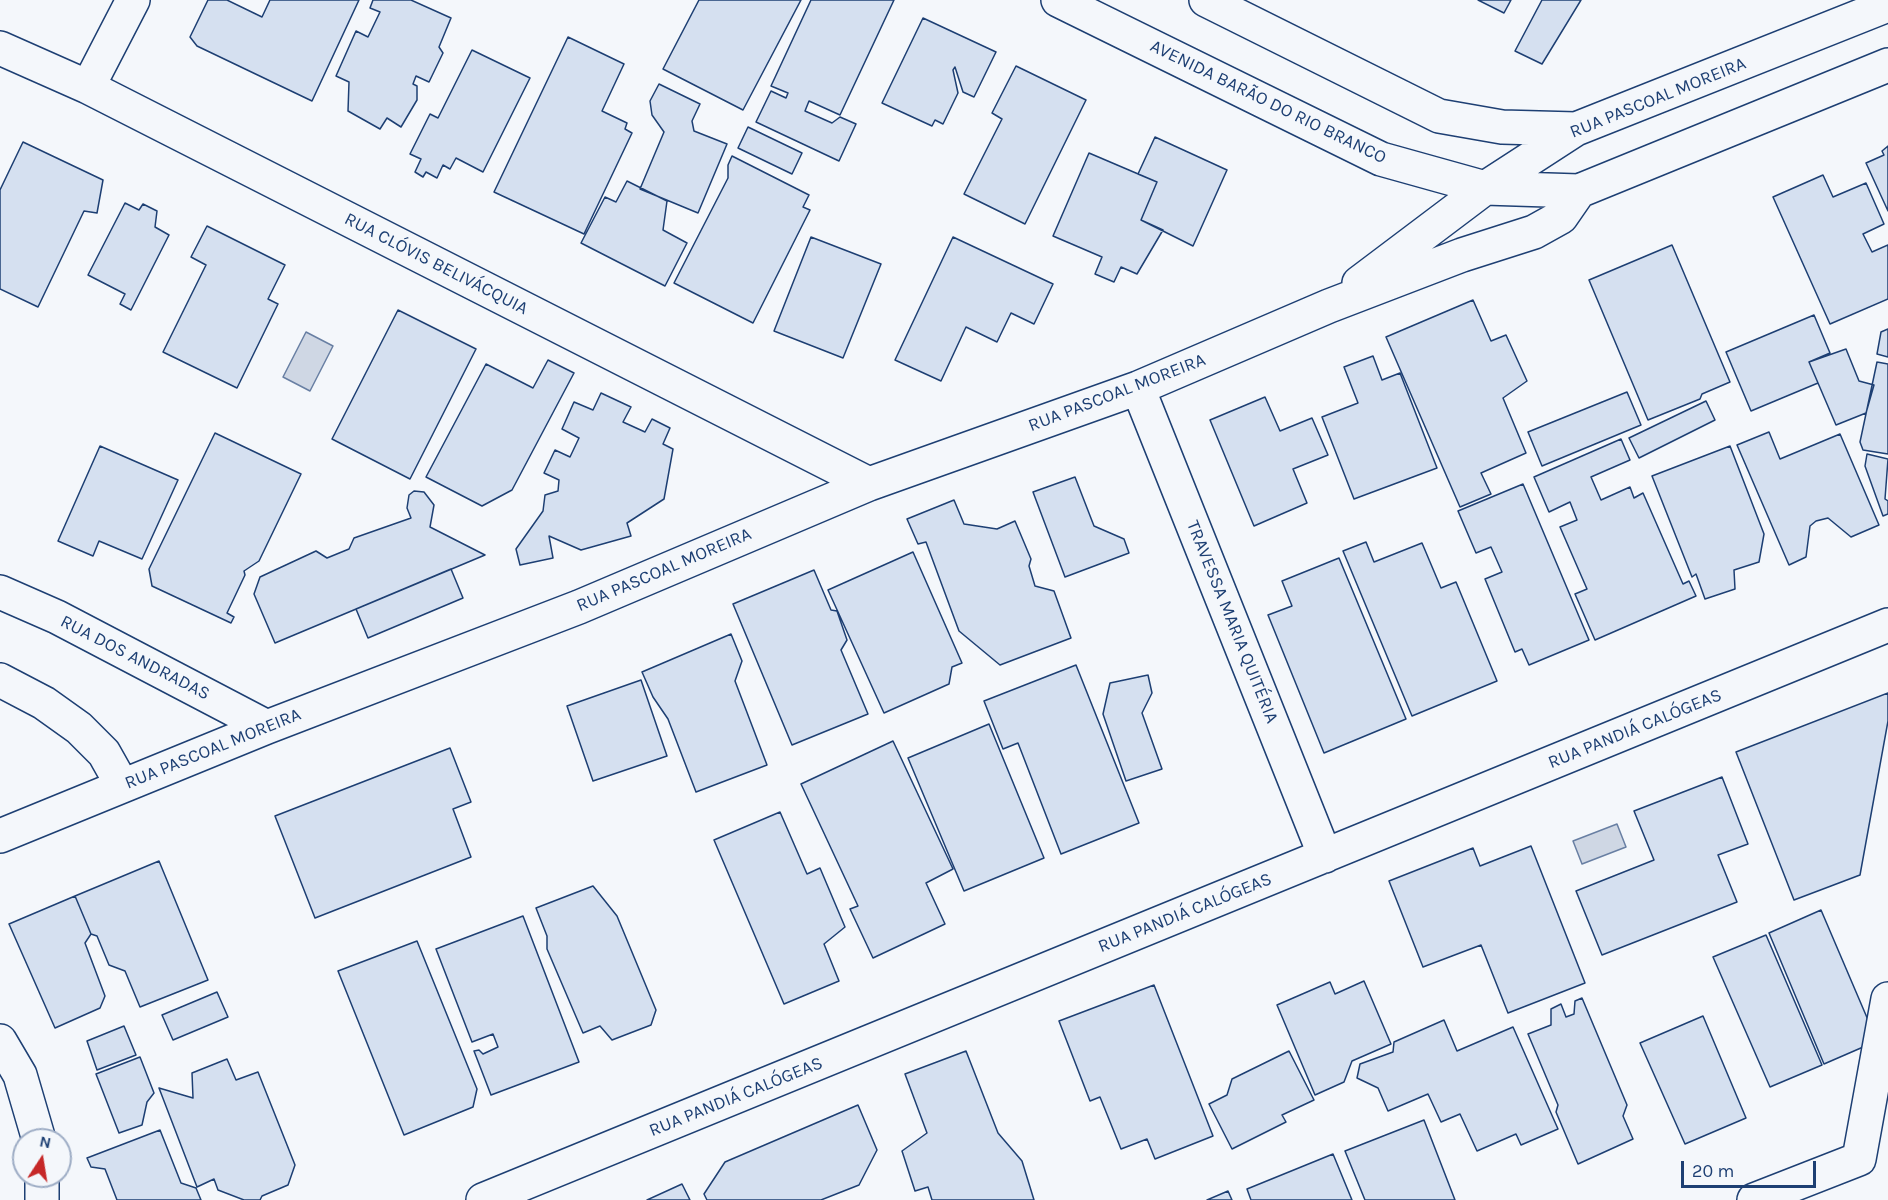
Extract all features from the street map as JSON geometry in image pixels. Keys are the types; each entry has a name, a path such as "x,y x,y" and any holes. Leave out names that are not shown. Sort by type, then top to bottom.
{"street":[{"path":"87,87 133,0"},
{"name":"AVENIDA BARÃO DO RIO BRANCO","path":"1058,0 1381,159 1485,188 1579,192"},
{"path":"1206,0 1439,116 1502,127 1576,129"},
{"name":"RUA PASCOAL MOREIRA","path":"1329,306 1485,188 1576,129 1888,5"},
{"name":"RUA CLÓVIS BELIVÁCQUIA","path":"0,48 87,87 869,484"},
{"path":"1579,192 1888,64"},
{"name":"RUA PASCOAL MOREIRA","path":"0,836 267,727 579,607 869,484 1138,388 1329,306 1462,255 1548,226 1561,217 1579,192"},
{"name":"TRAVESSA MARIA QUITÉRIA","path":"1138,388 1325,856"},
{"name":"RUA DOS ANDRADAS","path":"0,592 57,617 267,727"},
{"name":"RUA PANDIÁ CALÓGEAS","path":"483,1200 1888,625"},
{"path":"0,680 44,703 79,728 104,753 122,785"},
{"path":"1754,1200 1859,1159 1888,999"},
{"path":"0,1041 20,1075 35,1128"}],"shaded area":[{"path":"306,332 333,346 310,391 283,377"},
{"path":"1617,824 1626,847 1582,864 1573,841"}],"building":[{"path":"208,0 227,0 262,17 270,0 359,0 312,101 197,46 190,37"},
{"path":"373,0 411,0 451,18 439,47 443,53 429,82 416,76 413,84 417,86 417,100 401,127 387,118 380,129 348,111 349,82 336,76 356,31 368,37 380,12 370,8"},
{"path":"699,0 801,0 743,110 663,69"},
{"path":"811,0 894,0 840,115 809,101 805,111 832,123 840,117 856,124 839,161 756,122 771,91 786,98 788,93 771,86"},
{"path":"1478,0 1511,0 1504,13"},
{"path":"1542,0 1581,0 1542,64 1515,51"},
{"path":"923,18 996,52 974,97 963,92 955,67 953,70 958,93 943,124 935,120 932,126 882,103"},
{"path":"568,37 624,64 602,111 627,123 625,129 632,133 584,234 494,192"},
{"path":"472,50 530,78 483,172 456,158 450,169 443,165 437,178 426,172 423,177 415,172 421,159 410,154 430,114 438,118"},
{"path":"1016,66 1086,100 1025,224 964,194 1002,119 992,113"},
{"path":"659,84 700,104 692,121 694,131 727,144 698,213 640,189 664,132 652,115 650,101"},
{"path":"748,127 802,153 792,174 738,148"},
{"path":"1155,137 1227,170 1193,246 1141,220 1157,182 1138,174"},
{"path":"23,142 103,180 97,213 84,211 38,307 0,289 0,190"},
{"path":"1888,146 1888,211 1866,163 1884,155 1882,151"},
{"path":"1089,153 1157,182 1141,220 1163,230 1137,274 1121,267 1114,282 1095,274 1102,257 1053,236"},
{"path":"732,156 809,195 803,207 810,210 753,323 674,283 728,178 728,165"},
{"path":"1823,175 1833,197 1866,183 1884,224 1863,234 1872,252 1888,245 1888,299 1830,324 1773,197"},
{"path":"627,181 667,201 663,230 687,243 665,286 581,243 605,197 616,202"},
{"path":"125,203 139,210 143,204 157,211 155,227 169,235 131,310 120,304 125,294 88,275"},
{"path":"207,226 285,265 268,299 278,304 237,388 163,352 206,265 191,257"},
{"path":"811,237 881,264 843,358 774,331"},
{"path":"953,237 1053,284 1034,324 1011,313 997,342 966,327 941,381 895,360"},
{"path":"1672,245 1730,382 1702,394 1700,399 1648,420 1589,280"},
{"path":"1473,300 1491,341 1506,335 1527,381 1503,398 1526,453 1481,473 1491,494 1460,507 1386,337"},
{"path":"398,310 476,349 410,479 332,439"},
{"path":"1814,315 1830,353 1809,362 1818,383 1751,411 1726,352"},
{"path":"1888,329 1888,357 1877,354 1881,332"},
{"path":"1846,349 1859,381 1874,385 1866,413 1836,425 1809,362"},
{"path":"1373,356 1382,380 1400,373 1437,468 1354,499 1322,417 1358,403 1344,367"},
{"path":"548,360 574,373 512,490 482,506 426,477 486,364 533,388"},
{"path":"1877,362 1888,364 1888,454 1863,450 1860,442"},
{"path":"1627,392 1641,425 1542,466 1528,432"},
{"path":"601,393 631,407 623,422 645,432 652,419 670,428 663,444 673,449 664,499 627,523 631,536 581,550 549,536 553,558 520,565 516,549 543,511 545,495 558,491 559,480 544,473 555,450 570,457 579,438 562,429 574,402 593,410"},
{"path":"1265,397 1280,431 1312,418 1328,455 1293,469 1307,503 1254,526 1210,420"},
{"path":"1706,401 1715,420 1639,458 1629,438"},
{"path":"1769,432 1780,459 1840,434 1879,525 1851,537 1828,518 1816,521 1810,526 1806,557 1789,565 1737,445"},
{"path":"215,433 301,474 259,561 244,571 245,575 227,613 234,617 231,623 152,586 149,569"},
{"path":"1621,439 1630,460 1591,477 1601,500 1630,487 1634,498 1643,493 1683,584 1689,581 1696,596 1595,640 1575,594 1587,589 1560,527 1577,520 1570,502 1549,512 1534,477"},
{"path":"100,446 178,480 142,559 99,541 93,556 58,541"},
{"path":"1730,446 1764,534 1759,562 1734,570 1735,589 1705,599 1696,574 1692,577 1652,476"},
{"path":"1867,454 1888,459 1885,499 1888,501 1888,514 1883,516 1865,466"},
{"path":"1075,477 1094,526 1124,539 1129,553 1065,577 1033,492"},
{"path":"1523,484 1589,640 1529,665 1522,649 1515,652 1485,579 1502,572 1491,547 1476,553 1458,511"},
{"path":"414,491 424,492 434,505 430,527 485,555 275,643 254,594 260,577 316,551 327,558 349,549 354,538 411,518 407,508 409,495"},
{"path":"954,500 964,524 997,529 1015,521 1031,559 1029,566 1035,586 1054,591 1071,638 1000,665 959,631 926,542 918,544 907,519"},
{"path":"1366,542 1374,562 1422,543 1441,588 1456,582 1497,681 1412,716 1343,551"},
{"path":"913,552 962,663 952,667 949,684 884,713 828,590"},
{"path":"1339,558 1406,719 1324,753 1268,615 1292,606 1282,581"},
{"path":"451,569 463,598 368,638 356,609"},
{"path":"814,570 831,610 837,611 847,640 841,650 868,714 792,745 733,604"},
{"path":"731,634 742,661 735,681 767,765 696,792 668,719 653,697 642,672"},
{"path":"1076,665 1139,823 1061,854 1018,743 1003,749 984,701"},
{"path":"1148,675 1152,693 1142,713 1162,769 1126,781 1103,714 1110,683"},
{"path":"641,680 667,756 593,781 567,706"},
{"path":"1888,693 1888,721 1860,875 1794,900 1736,752"},
{"path":"989,724 1044,858 964,891 908,758"},
{"path":"893,741 953,869 926,883 945,924 873,958 850,909 858,906 801,784"},
{"path":"450,748 471,802 453,809 471,857 315,918 275,816"},
{"path":"1722,777 1748,844 1718,855 1737,902 1602,955 1576,891 1654,860 1634,811"},
{"path":"780,812 807,874 820,868 845,927 824,944 839,981 784,1004 714,840"},
{"path":"1531,846 1585,983 1508,1013 1481,945 1423,967 1389,881 1473,848 1480,866"},
{"path":"159,861 208,980 140,1007 125,971 109,965 97,936 91,934 75,896"},
{"path":"593,886 617,916 656,1010 651,1025 612,1040 600,1026 583,1033 547,949 547,936 536,908"},
{"path":"75,896 91,934 85,943 105,996 100,1008 55,1028 9,924"},
{"path":"1821,910 1877,1041 1824,1064 1769,933"},
{"path":"523,916 579,1062 491,1095 474,1051 479,1050 483,1054 498,1047 493,1034 472,1042 436,949"},
{"path":"1766,935 1822,1065 1770,1087 1713,957"},
{"path":"417,941 477,1089 473,1107 404,1135 338,971"},
{"path":"1364,981 1391,1044 1352,1061 1344,1082 1315,1095 1277,1005 1330,982 1335,994"},
{"path":"1154,985 1213,1136 1155,1159 1147,1139 1121,1149 1100,1097 1090,1101 1059,1021"},
{"path":"217,992 228,1017 173,1040 162,1015"},
{"path":"1582,998 1627,1105 1623,1116 1633,1139 1578,1164 1556,1112 1558,1105 1528,1034 1551,1025 1551,1009 1561,1004 1566,1017 1574,1014 1575,1001"},
{"path":"1703,1016 1746,1118 1685,1144 1640,1043"},
{"path":"1444,1020 1457,1051 1513,1027 1558,1129 1521,1145 1516,1134 1477,1151 1460,1114 1441,1122 1428,1094 1388,1111 1378,1088 1357,1078 1360,1064 1393,1052 1394,1042"},
{"path":"124,1026 136,1055 97,1070 87,1041"},
{"path":"966,1051 998,1133 1022,1161 1034,1200 932,1200 928,1187 915,1191 902,1151 927,1133 905,1074"},
{"path":"1289,1051 1314,1100 1282,1115 1286,1122 1232,1149 1209,1104 1227,1095 1232,1079"},
{"path":"140,1057 154,1093 147,1102 142,1125 119,1133 96,1074"},
{"path":"227,1059 236,1080 258,1072 295,1165 288,1185 262,1196 260,1200 244,1200 218,1190 214,1179 197,1187 159,1088 193,1098 192,1073"},
{"path":"858,1105 877,1150 859,1185 821,1200 707,1200 704,1194 725,1162"},
{"path":"1424,1120 1455,1200 1365,1200 1345,1151"},
{"path":"160,1130 181,1183 196,1188 201,1200 117,1200 105,1169 91,1167 87,1158"},
{"path":"1333,1154 1352,1200 1251,1200 1247,1189"},
{"path":"682,1184 690,1200 647,1200"},
{"path":"1228,1191 1232,1200 1207,1200"}]}
